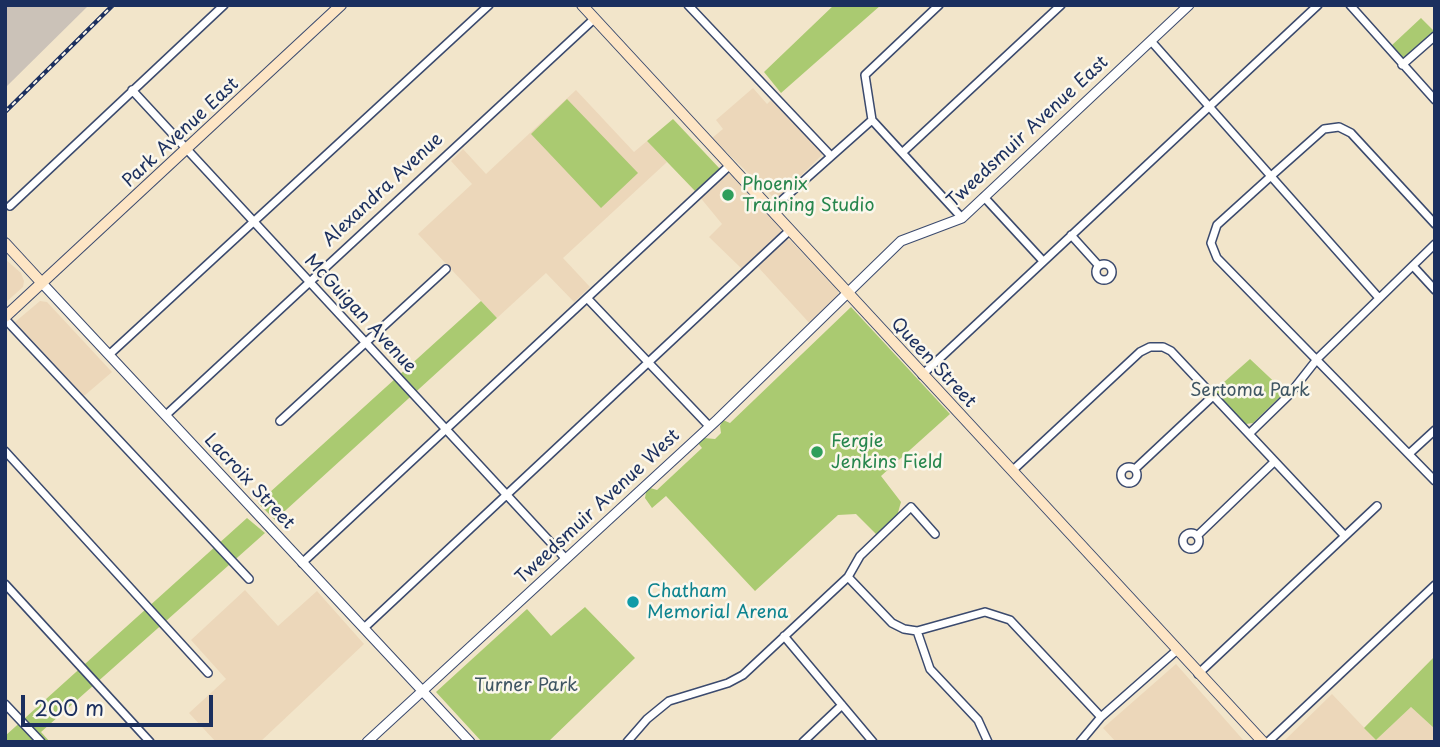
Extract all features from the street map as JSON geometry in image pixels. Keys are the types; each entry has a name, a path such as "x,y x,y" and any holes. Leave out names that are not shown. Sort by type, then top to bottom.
{"main road":[{"name":"Park Avenue East","path":"5,318 341,5"},
{"name":"Queen Street","path":"582,5 1176,651 1265,742"},
{"name":"Lacroix Street","path":"5,243 41,282"}],"street":[{"path":"10,206 224,5"},
{"path":"111,354 489,5"},
{"path":"688,5 830,155"},
{"path":"939,5 867,72 864,80 872,120 962,218"},
{"path":"903,152 1061,5"},
{"name":"Tweedsmuir Avenue East","path":"848,294 901,241 962,218 1189,5"},
{"path":"922,375 1318,5"},
{"path":"1350,5 1435,100"},
{"name":"Alexandra Avenue","path":"166,415 594,19"},
{"path":"1402,65 1435,36"},
{"path":"1151,41 1378,298"},
{"name":"McGuigan Avenue","path":"132,90 251,223 309,281 444,431 566,559"},
{"path":"772,209 872,120"},
{"path":"1435,225 1351,133 1339,127 1324,129 1217,225 1212,236 1213,251 1302,349 1318,358 1435,481"},
{"path":"302,563 729,166"},
{"path":"984,197 1042,261"},
{"path":"364,628 790,230"},
{"path":"1071,235 1099,266"},
{"path":"1249,434 1288,396 1318,358 1435,244"},
{"path":"1413,266 1435,290"},
{"path":"280,421 446,269"},
{"name":"Lacroix Street","path":"41,282 470,742"},
{"name":"Tweedsmuir Avenue West","path":"367,742 848,294"},
{"path":"587,298 709,426"},
{"path":"5,318 249,579"},
{"path":"1012,471 1150,346 1169,349 1344,535"},
{"path":"1135,469 1213,396"},
{"path":"1410,453 1435,430"},
{"path":"5,451 208,673"},
{"path":"1197,536 1274,462"},
{"path":"1198,674 1377,506"},
{"path":"627,742 664,704 736,680 848,577 860,556 911,507 935,534"},
{"path":"848,577 892,623 917,631 978,613 1004,617 1015,623 1101,717"},
{"path":"5,584 150,742"},
{"path":"1265,742 1435,585"},
{"path":"917,631 930,669 978,720 988,742"},
{"path":"784,636 873,742"},
{"path":"1080,742 1101,717 1176,651"},
{"path":"5,704 41,742"},
{"path":"803,742 842,705"}],"shaded area":[{"path":"5,5 89,5 5,88"},
{"path":"753,88 767,104 773,98 822,150 822,155 776,200 712,138 723,129 716,120"},
{"path":"576,90 634,152 647,141 667,162 563,258 590,287 574,302 546,273 497,318 418,234 472,184 451,161 463,149 486,174"},
{"path":"723,174 730,174 781,229 781,234 742,269 709,237 722,224 699,196"},
{"path":"785,240 790,240 838,291 839,296 813,327 758,267"},
{"path":"5,259 21,273 24,281 23,287 5,303"},
{"path":"40,301 47,302 112,372 84,396 15,322"},
{"path":"245,590 278,626 317,591 364,644 260,742 216,742 189,713 226,679 191,640"},
{"path":"1176,664 1245,742 1116,742 1103,728"},
{"path":"1332,694 1376,740 1411,707 1435,729 1435,742 1283,742"}],"green space":[{"path":"834,5 881,5 781,93 764,72"},
{"path":"1421,18 1435,32 1408,58 1403,59 1391,46"},
{"path":"567,99 638,173 601,208 531,134"},
{"path":"673,119 720,169 695,191 647,141"},
{"path":"481,301 497,318 275,520 258,503"},
{"path":"851,307 950,414 881,476 901,502 897,516 877,535 856,514 838,515 755,591 666,496 652,508 645,498 646,492 650,488 657,490 702,448 698,443 704,438 715,439 721,433 723,420 730,423"},
{"name":"Sertoma Park","path":"1250,359 1285,392 1253,423 1246,424 1214,391"},
{"path":"247,518 265,533 41,732 50,742 5,742 5,736"},
{"name":"Turner Park","path":"585,607 635,658 548,742 482,742 436,692 527,609 551,636"},
{"path":"1435,656 1435,729 1411,707 1376,740 1364,728"}],"railway":[{"path":"5,112 113,5"}],"place":[{"name":"Phoenix Training Studio","path":"728,195"},
{"name":"Fergie Jenkins Field","path":"817,452"},
{"name":"Chatham Memorial Arena","path":"633,602"}]}
